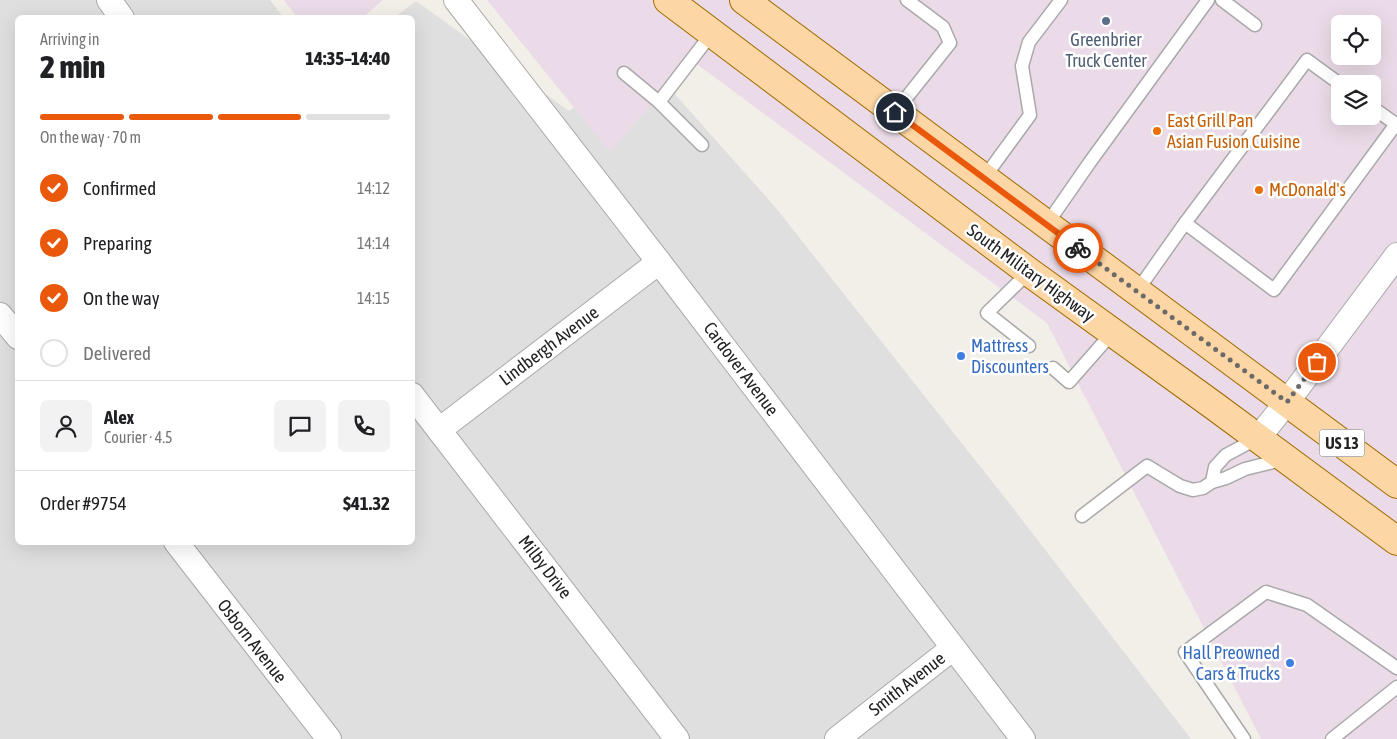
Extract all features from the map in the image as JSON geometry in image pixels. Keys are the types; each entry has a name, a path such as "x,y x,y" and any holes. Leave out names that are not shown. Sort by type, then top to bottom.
{"main road":[{"name":"South Military Highway","path":"668,0 1029,272 1397,541"},
{"name":"US 13","path":"744,0 1397,484"}],"street":[{"path":"109,0 120,15"},
{"name":"Cardover Avenue","path":"456,0 659,262 1023,739"},
{"path":"1258,438 1397,255"},
{"name":"Lindbergh Avenue","path":"439,430 659,262"},
{"path":"0,315 15,334"},
{"name":"Milby Drive","path":"415,399 677,739"},
{"name":"Osborn Avenue","path":"178,545 328,739"},
{"name":"Smith Avenue","path":"837,739 953,648"}],"lane":[{"path":"895,112 950,43 943,27 907,0"},
{"path":"984,178 1030,114 1022,66 1029,42 1061,0"},
{"path":"1047,224 1208,0"},
{"path":"1222,0 1255,25"},
{"path":"660,102 712,33"},
{"path":"1137,291 1307,60 1331,77"},
{"path":"624,73 660,102 702,145"},
{"path":"1185,224 1274,290 1396,125 1381,114"},
{"path":"1029,272 987,313 1029,346"},
{"path":"1053,368 1069,382 1112,332"},
{"path":"1212,482 1216,468 1226,455 1258,438"},
{"path":"1082,516 1147,466 1180,486 1193,490 1203,488 1212,482 1245,469 1286,459"},
{"path":"1244,739 1185,652 1266,592 1307,605 1397,668"},
{"path":"1332,739 1397,687"}],"shaded area":[{"path":"0,0 270,0 281,15 15,15 15,545 415,545 415,15 398,15 416,1 569,111 641,56 776,208 1013,508 1191,739 0,739"},
{"path":"284,0 383,0 366,15 295,15"},
{"path":"487,0 1397,0 1397,739 1261,739 1047,323 690,59 610,152"}],"way so far":[{"path":"1078,248 1287,402 1317,362"}],"place":[{"name":"Greenbrier Truck Center","path":"1106,21"},
{"name":"East Grill Pan Asian Fusion Cuisine","path":"1157,131"},
{"name":"McDonald's","path":"1259,190"},
{"name":"Mattress Discounters","path":"961,356"},
{"name":"Hall Preowned Cars & Trucks","path":"1290,663"}],"route":[{"path":"895,112 1078,248"}]}
